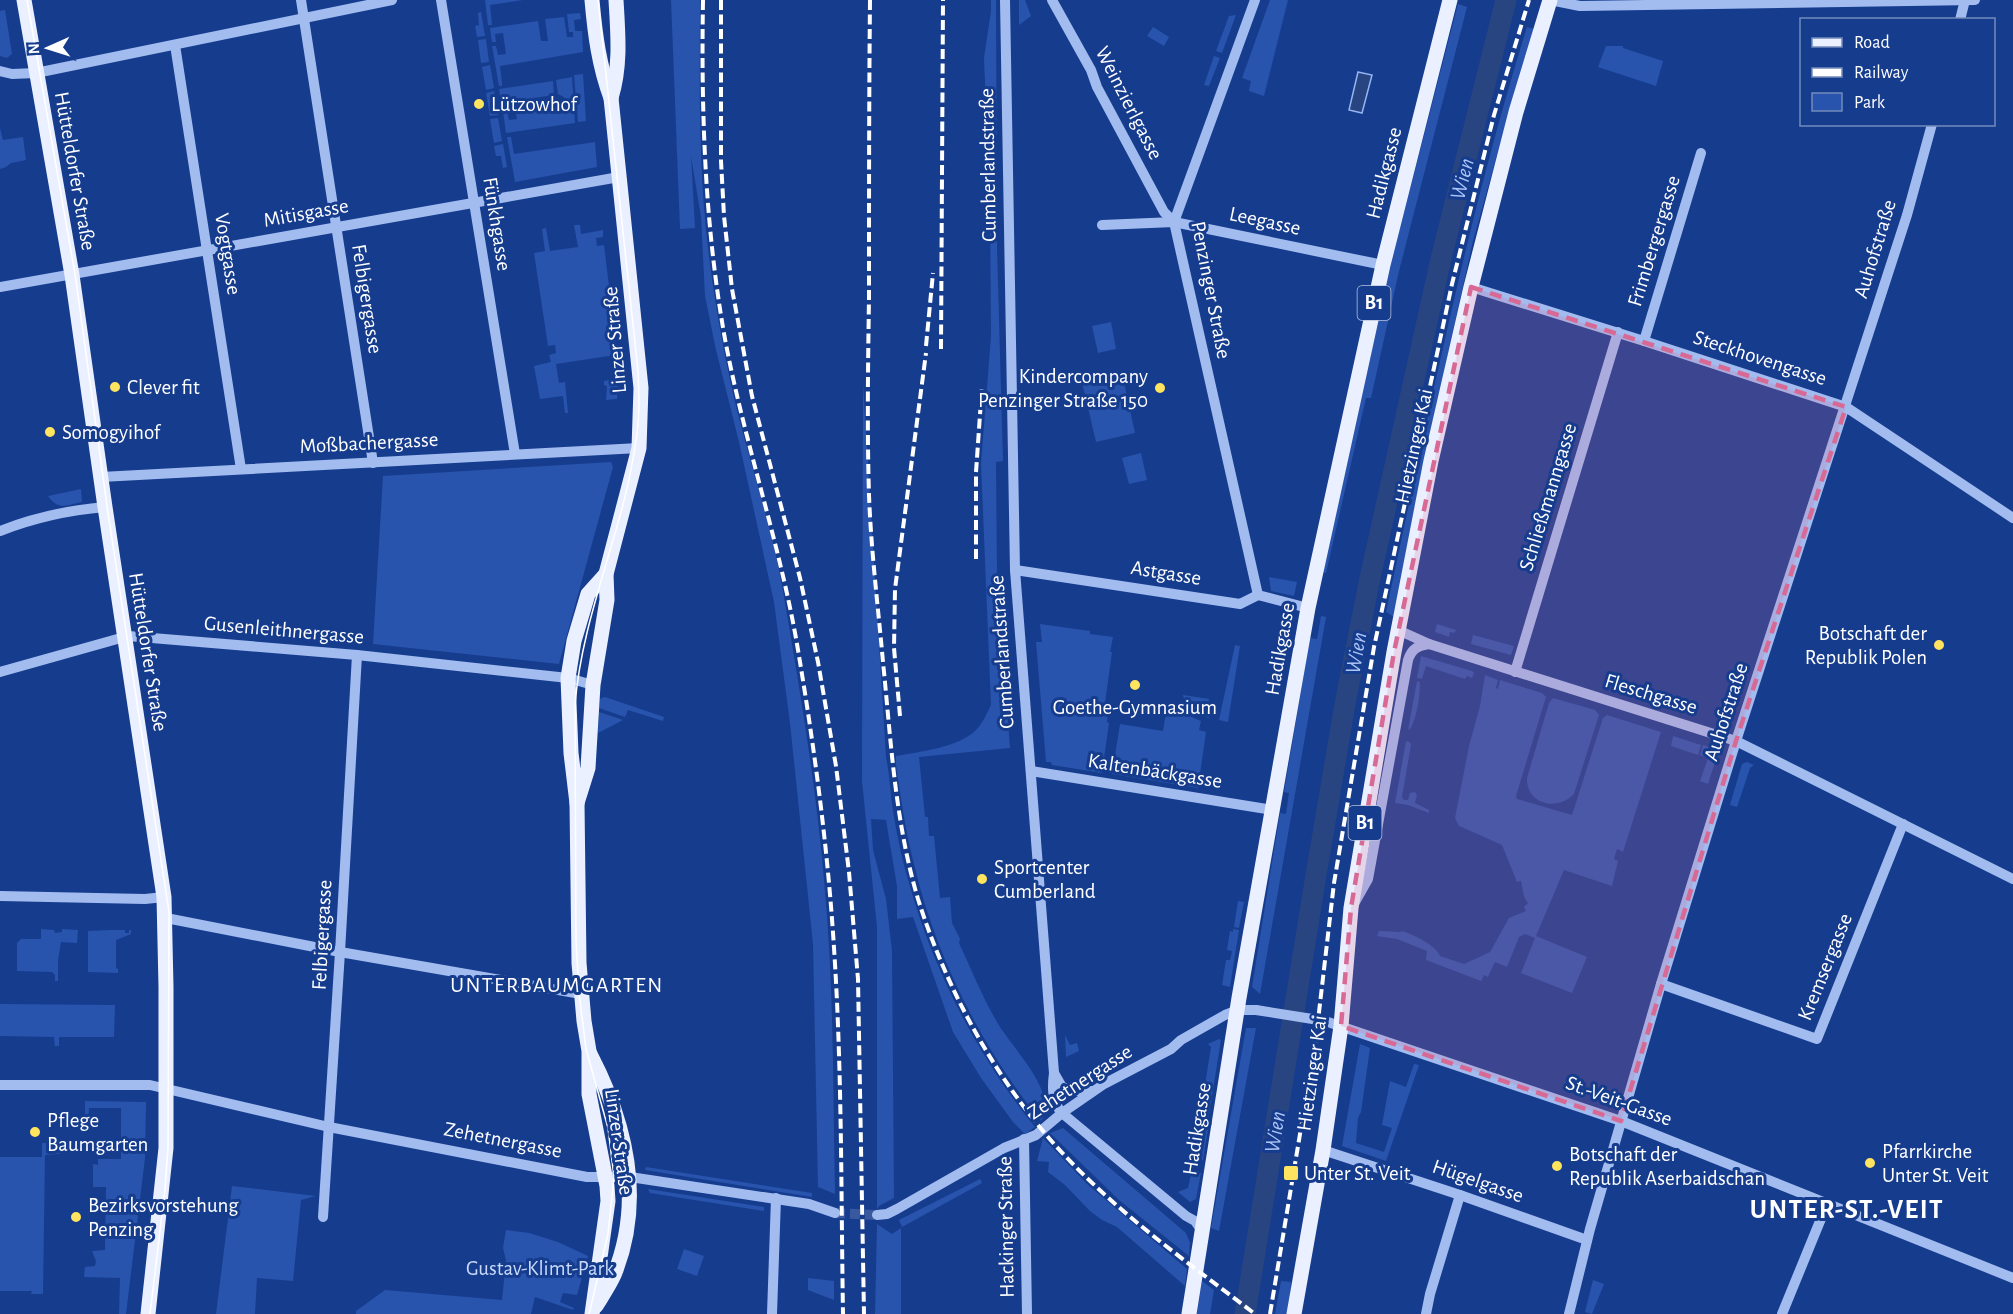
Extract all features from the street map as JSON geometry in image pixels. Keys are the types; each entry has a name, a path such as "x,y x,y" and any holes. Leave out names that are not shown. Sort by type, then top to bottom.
{"main road":[{"name":"Hütteldorfer Straße","path":"24,0 72,274 165,897 164,1172 148,1314"},
{"name":"Linzer Straße","path":"577,803 588,768 593,685 607,600 606,574 639,448 641,388 611,98 601,68 592,0"},
{"name":"Linzer Straße","path":"611,98 618,64 616,0"},
{"name":"Hadikgasse","path":"1189,1314 1238,1010 1308,608 1383,265 1450,0"},
{"name":"Hietzinger Kai","path":"1294,1314 1323,1150 1341,1026 1351,908 1398,630 1431,461 1471,288 1516,112 1550,0"},
{"name":"Linzer Straße","path":"593,1312 608,1201 589,1094 589,1051 579,946 577,803 571,753 568,678 574,641 588,594 606,574"},
{"name":"Linzer Straße","path":"589,1051 612,1101 630,1177 630,1212 626,1236 614,1274 593,1312"}],"street":[{"name":"Felbigergasse","path":"301,0 373,463"},
{"path":"0,71 12,74 36,73 392,0"},
{"name":"Fünkhgasse","path":"441,0 515,454"},
{"name":"Cumberlandstraße","path":"1005,0 1015,570 1054,1073 1053,1097 1062,1113"},
{"name":"Weinzierlgasse","path":"1052,0 1164,212 1174,222"},
{"name":"Penzinger Straße","path":"1255,0 1174,222 1258,595"},
{"path":"1550,0 1580,6 1968,0 1961,18"},
{"name":"Vogtgasse","path":"176,45 241,469"},
{"name":"Auhofstraße","path":"1569,1314 1620,1121 1661,984 1736,741 1907,215 1931,126"},
{"name":"Frimbergergasse","path":"1644,341 1701,153"},
{"name":"Mitisgasse","path":"0,287 620,177"},
{"name":"Leegasse","path":"1102,225 1174,222 1383,265"},
{"name":"Steckhovengasse","path":"1471,288 1644,341 1846,407 2013,519"},
{"name":"Schließmanngasse","path":"1515,672 1618,333"},
{"name":"Moßbachergasse","path":"101,477 639,448"},
{"path":"0,531 25,522 84,509 105,507"},
{"name":"Astgasse","path":"1015,570 1240,604 1258,595 1308,608"},
{"name":"Fleschgasse","path":"1398,630 1430,644 1515,672 1736,741 2013,879"},
{"name":"Gusenleithnergasse","path":"0,672 125,636 357,655 568,678 593,685"},
{"name":"Hietzinger Kai","path":"1351,908 1368,879 1408,660 1414,649 1430,644"},
{"name":"Felbigergasse","path":"322,1217 357,655"},
{"name":"Kaltenbäckgasse","path":"1031,771 1273,810"},
{"name":"Kremsergasse","path":"1661,984 1817,1039 1903,824"},
{"path":"0,896 145,899 165,897"},
{"path":"166,918 340,952 582,994"},
{"name":"St.-Veit-Gasse","path":"1238,1010 1256,1010 1325,1021 1620,1121 2013,1278"},
{"name":"Zehetnergasse","path":"877,1215 887,1214 897,1209 1004,1148 1036,1135 1062,1113 1094,1091 1216,1020 1238,1010"},
{"path":"1054,1073 1062,1087 1078,1091 1094,1091"},
{"name":"Zehetnergasse","path":"0,1085 150,1085 329,1127 587,1177 630,1177 776,1198 809,1204 834,1213"},
{"path":"1062,1113 1185,1216 1194,1221 1202,1231"},
{"name":"Hackinger Straße","path":"1024,1139 1027,1314"},
{"name":"Hügelgasse","path":"1323,1150 1461,1195 1587,1240"},
{"path":"1426,1314 1430,1293 1461,1195"},
{"path":"772,1314 776,1198"},
{"path":"1782,1314 1827,1204"}],"highlighted area":[{"path":"1471,287 1846,407 1736,741 1621,1121 1341,1026 1351,908 1394,652"}],"green space":[{"path":"485,0 523,0 490,5 492,25 488,25"},
{"path":"671,0 700,0 702,181 714,295 736,406 778,564 813,778 828,929 833,1042 835,1194 818,1187 813,944 790,723 774,602 705,296 701,217 691,156 695,228 680,229"},
{"path":"991,0 996,0 997,248 1003,461 996,462 997,575 1010,748 919,757 925,817 928,817 929,836 934,836 940,898 950,897 952,923 983,996 1000,1027 1039,1083 1047,1106 1041,1121 981,1033 935,935 924,902 906,830 896,765 896,756 950,745 969,736 981,724 991,705 981,464 991,336 990,207 984,58"},
{"path":"1019,0 1025,0 1031,16 1019,25"},
{"path":"1270,0 1288,0 1264,96 1249,91 1251,81 1242,78"},
{"path":"1458,4 1467,7 1399,271 1371,398 1366,398 1326,573 1323,572 1393,255"},
{"path":"5,10 12,54 7,58 0,56 0,11"},
{"path":"481,12 485,36 477,37 475,26 479,25 478,13"},
{"path":"580,13 581,19 574,20 575,31 582,31 583,52 500,66 502,86 499,86 492,46 496,46 498,55 506,54 503,33 495,34 496,42 492,42 490,28 538,21 541,41 548,41 545,19 564,17 567,37 573,37 573,32 569,32 567,14"},
{"path":"1236,15 1222,53 1216,51 1229,16"},
{"path":"1153,27 1169,37 1164,46 1147,36"},
{"path":"1527,27 1534,29 1473,241 1394,617 1386,612 1433,391 1467,245 1505,99"},
{"path":"486,39 489,62 481,63 478,40"},
{"path":"1606,46 1623,46 1623,48 1663,61 1656,86 1598,67"},
{"path":"1214,56 1220,58 1209,86 1204,85"},
{"path":"490,65 494,88 486,90 482,67"},
{"path":"583,74 586,121 578,122 574,75"},
{"path":"572,77 575,123 506,133 503,111 507,111 509,120 517,119 513,99 505,100 506,107 502,108 499,89 553,81 554,95 533,98 535,111 561,108 565,104 564,97 558,94 556,80"},
{"path":"494,91 498,115 490,116 486,93"},
{"path":"498,118 502,141 494,143 490,119"},
{"path":"0,128 3,140 23,137 26,160 11,163 0,169"},
{"path":"507,137 511,137 514,154 595,142 597,167 515,182"},
{"path":"503,144 507,167 503,168 501,156 496,156 494,146"},
{"path":"574,225 580,225 581,234 603,230 603,237 596,238 597,246 604,245 617,352 615,355 556,364 559,383 565,382 568,413 565,413 563,396 540,399 534,366 551,362 549,355 556,353 555,345 548,346 534,253 545,251 542,229 546,228 550,251 578,247"},
{"path":"1111,322 1116,349 1098,353 1092,326"},
{"path":"1122,373 1135,433 1096,442 1082,382"},
{"path":"618,379 617,399 606,400 607,386 604,385 604,381"},
{"path":"863,383 886,757 893,811 906,874 919,916 944,980 976,1042 1014,1100 1035,1127 1025,1134 1013,1122 981,1078 953,1032 913,917 897,919 897,886 886,820 871,819 873,850 886,899 892,951 894,1198 877,1209 877,927 862,781"},
{"path":"1141,453 1147,480 1129,484 1122,458"},
{"path":"611,462 613,467 559,664 373,644 383,476"},
{"path":"81,489 82,502 59,505 48,496"},
{"path":"1269,577 1297,582 1294,596 1271,591"},
{"path":"1321,616 1326,617 1260,994 1252,987 1280,813 1286,814 1289,793 1284,792 1310,638 1317,639"},
{"path":"1040,624 1090,631 1090,634 1113,637 1105,703 1109,704 1107,722 1109,723 1102,773 1046,762 1036,642 1042,642"},
{"path":"1437,624 1456,630 1454,633 1450,632 1449,637 1435,632"},
{"path":"1473,635 1514,646 1511,655 1471,644"},
{"path":"1235,645 1240,646 1228,722 1219,720"},
{"path":"1421,656 1474,673 1472,678 1467,676 1465,679 1426,666 1422,679 1417,678"},
{"path":"1485,675 1498,680 1496,688 1498,689 1500,680 1542,693 1546,697 1517,799 1572,815 1603,718 1607,715 1661,732 1623,852 1617,849 1614,859 1618,861 1612,886 1564,870 1536,936 1587,957 1572,993 1521,973 1535,938 1525,934 1519,937 1507,967 1495,962 1488,977 1484,975 1481,981 1426,960 1427,951 1397,939 1377,936 1379,931 1402,931 1429,944 1440,956 1464,964 1490,952 1509,918 1526,911 1524,907 1528,903 1524,897 1521,881 1517,882 1502,845 1459,826 1455,818"},
{"path":"1417,681 1420,682 1418,706 1411,728 1408,730"},
{"path":"1183,695 1209,699 1208,708 1211,709 1209,718 1189,706"},
{"path":"605,697 664,717 663,721 628,710 625,717 599,708 600,699"},
{"path":"1553,698 1595,710 1599,715 1574,794 1567,800 1551,804 1537,799 1532,794 1527,778 1549,703"},
{"path":"1167,707 1201,721 1199,730 1206,732 1198,788 1112,774 1120,724 1163,731"},
{"path":"599,712 623,720 598,733"},
{"path":"1673,736 1701,745 1698,755 1671,746"},
{"path":"1406,741 1411,745 1402,797 1408,800 1410,793 1415,792 1417,795 1415,803 1429,810 1429,813 1395,803"},
{"path":"1703,745 1719,750 1708,784 1700,781 1708,758 1700,755"},
{"path":"1747,762 1754,765 1750,768 1737,807 1730,805 1742,764"},
{"path":"1238,901 1244,902 1239,928 1234,927"},
{"path":"41,929 54,930 55,933 62,932 62,929 78,930 77,943 61,942 58,981 55,981 55,975 52,972 17,971 17,943 21,939 41,939"},
{"path":"1233,929 1239,930 1230,987 1222,985 1226,960 1230,960 1232,951 1227,950 1230,931 1233,932"},
{"path":"125,930 125,933 129,933 131,930 131,934 116,940 118,973 88,972 88,931"},
{"path":"0,1004 115,1005 114,1037 59,1037 59,1046 55,1046 54,1037 0,1036"},
{"path":"1246,1028 1256,1028 1219,1231 1211,1228"},
{"path":"1065,1035 1070,1045 1077,1043 1079,1051 1066,1057"},
{"path":"1221,1040 1208,1121 1199,1122 1211,1047 1208,1044"},
{"path":"1360,1044 1370,1048 1356,1143 1384,1152 1392,1128 1382,1125 1390,1081 1406,1087 1414,1064 1419,1065 1386,1161 1342,1146"},
{"path":"85,1101 146,1102 145,1158 126,1314 119,1314 120,1278 84,1277 85,1267 95,1266 96,1261 92,1251 105,1250 106,1187 93,1187 93,1164 98,1165 98,1159 121,1159 121,1108 89,1108 88,1130 85,1130"},
{"path":"1198,1126 1208,1129 1203,1160 1192,1164"},
{"path":"1063,1128 1186,1233 1190,1243 1189,1256 1119,1200 1050,1133"},
{"path":"1043,1138 1087,1184 1187,1269 1185,1286 1117,1227 1090,1211 1065,1185 1048,1172 1049,1162 1037,1161"},
{"path":"42,1143 69,1144 69,1153 45,1155 43,1294 31,1294 32,1291 0,1291 0,1157 42,1157"},
{"path":"646,1167 812,1193 812,1197 645,1170"},
{"path":"1201,1173 1196,1199 1190,1202 1178,1192 1188,1188 1191,1174"},
{"path":"980,1179 982,1183 902,1227 899,1220"},
{"path":"232,1186 316,1196 301,1200 293,1281 257,1278 255,1314 216,1314"},
{"path":"648,1189 764,1207 764,1211 650,1193"},
{"path":"877,1224 892,1234 901,1228 901,1314 875,1314"},
{"name":"Gustav-Klimt-Park","path":"506,1230 529,1233 558,1242 588,1256 577,1295 563,1293 560,1302 574,1308 573,1310 535,1297 531,1314 356,1314 356,1311 385,1290 502,1300 506,1260 503,1248"},
{"path":"684,1249 704,1256 697,1276 677,1269"},
{"path":"808,1278 834,1281 834,1300 808,1290"},
{"path":"1593,1280 1604,1284 1592,1314 1585,1312"},
{"path":"1202,1281 1214,1290 1210,1314 1197,1314"},
{"path":"1281,1281 1291,1282 1289,1314 1275,1314"}],"shaded area":[{"path":"1358,72 1372,75 1362,113 1349,110"}],"waterway":[{"name":"Wien","path":"1245,1314 1345,704 1370,578 1441,259 1506,0"}],"tunnel":[{"path":"835,1213 877,1215"}],"tram line":[{"path":"27,0 75,274 108,513 169,912 168,1148 150,1314"},
{"path":"589,1314 608,1234 614,1177 608,1128 586,1049 579,993 576,941 575,705 586,638 630,473 639,406 638,371 598,0"}],"railway":[{"path":"703,0 706,170 718,297 733,379 792,616 825,838 834,948 838,1039 843,1314"},
{"path":"721,0 721,161 732,289 752,396 800,578 818,662 836,766 849,872 858,979 864,1314"},
{"path":"870,0 868,421 870,516 895,781 904,841 918,899 950,983 978,1036 1010,1087 1051,1141 1077,1169 1134,1220 1255,1314"},
{"path":"941,349 943,0"},
{"path":"1270,1314 1316,1038 1334,883 1374,647 1452,284 1494,115 1529,0"},
{"path":"926,346 933,273"},
{"path":"900,716 894,648 895,589 926,353"},
{"path":"976,559 976,472 982,386"}],"place":[{"name":"Lützowhof","path":"479,104"},
{"name":"Clever fit","path":"115,387"},
{"name":"Kindercompany Penzinger Straße 150","path":"1160,388"},
{"name":"Somogyihof","path":"50,432"},
{"name":"Botschaft der Republik Polen","path":"1939,645"},
{"name":"Goethe-Gymnasium","path":"1135,685"},
{"name":"Sportcenter Cumberland","path":"982,879"},
{"name":"Pflege Baumgarten","path":"35,1132"},
{"name":"Pfarrkirche Unter St. Veit","path":"1870,1163"},
{"name":"Botschaft der Republik Aserbaidschan","path":"1557,1166"},
{"name":"Unter St. Veit","path":"1291,1173"},
{"name":"Bezirksvorstehung Penzing","path":"76,1217"}],"district":[{"name":"UNTERBAUMGARTEN","path":"557,985"},
{"name":"UNTER-ST.-VEIT","path":"1847,1209"}]}
